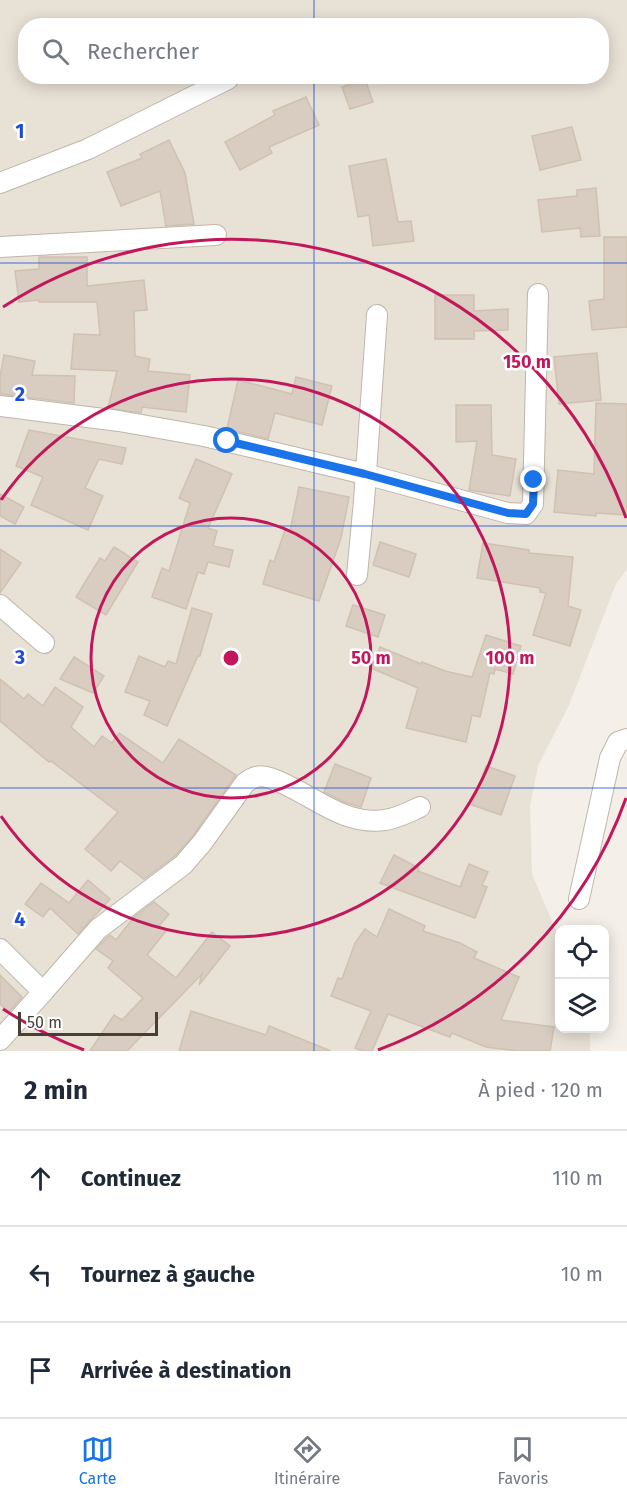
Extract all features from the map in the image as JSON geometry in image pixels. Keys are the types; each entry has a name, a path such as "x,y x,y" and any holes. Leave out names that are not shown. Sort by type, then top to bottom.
{"street":[{"path":"0,183 88,149 218,84"},
{"path":"0,247 216,235"},
{"path":"0,406 119,421 204,436 365,474 508,513 526,514 533,504 538,294"},
{"path":"357,575 377,315"},
{"path":"0,605 44,643"},
{"path":"579,899 610,758 618,741 627,740"},
{"path":"0,1040 98,929 183,865 202,843 245,783 255,776 269,777 336,813 366,820 385,820 420,807"},
{"path":"0,948 43,992"}],"shaded area":[{"path":"0,0 627,0 627,569 616,584 569,705 538,766 530,806 532,874 555,929 555,1033 590,1033 590,1051 0,1051"}],"building":[{"path":"351,84 367,84 373,102 350,109 342,87"},
{"path":"306,97 319,125 269,147 272,153 240,170 225,142 275,115 273,111"},
{"path":"572,127 581,160 540,170 532,136"},
{"path":"169,140 185,173 194,224 166,226 160,191 121,206 107,172 142,158 140,154"},
{"path":"386,159 398,222 411,221 414,241 373,246 369,215 358,217 349,166"},
{"path":"596,188 600,236 581,237 580,228 542,232 538,200 577,196 577,190"},
{"path":"604,237 627,237 627,327 592,330 589,301 604,299"},
{"path":"39,257 87,257 87,286 144,280 147,310 134,311 135,356 150,359 148,371 190,375 186,412 142,407 141,413 108,408 117,371 71,369 74,334 100,335 97,302 39,302 39,300 19,302 15,271 39,269"},
{"path":"435,295 474,295 474,311 508,309 508,330 474,331 474,339 435,339"},
{"path":"597,353 601,400 559,404 554,357"},
{"path":"4,355 35,361 32,375 75,376 74,403 0,394"},
{"path":"296,377 332,386 322,425 275,413 268,439 227,429 238,380 292,394"},
{"path":"596,403 627,404 627,515 596,513 596,516 554,512 558,470 594,474"},
{"path":"456,405 491,405 492,455 516,459 510,496 469,490 477,441 456,442"},
{"path":"29,430 126,448 122,464 99,459 85,488 103,496 88,530 31,505 43,477 16,466"},
{"path":"196,459 232,474 208,528 217,531 213,546 233,550 229,567 208,562 204,574 198,572 186,609 152,597 162,568 169,571 190,503 179,498"},
{"path":"299,487 349,497 341,538 319,601 263,584 270,560 274,562 285,530 290,531"},
{"path":"0,494 24,507 15,524 0,516"},
{"path":"380,542 416,554 409,577 373,565"},
{"path":"483,543 529,550 529,553 573,557 568,606 581,610 570,646 533,635 546,593 540,592 540,588 477,578"},
{"path":"114,547 138,562 106,615 76,597 100,558 105,561"},
{"path":"0,549 21,563 0,593"},
{"path":"353,605 385,615 378,637 346,626"},
{"path":"192,608 212,614 200,656 198,656 167,726 144,715 150,701 125,692 139,656 165,667 168,661 176,664"},
{"path":"486,635 521,646 513,674 495,669 494,674 490,673 480,717 472,715 466,742 406,728 418,688 371,668 380,647 421,664 422,662 445,671 472,677"},
{"path":"74,657 104,676 93,693 60,679"},
{"path":"0,679 24,699 28,694 43,706 55,687 83,707 71,727 94,747 102,736 112,743 119,733 163,763 179,739 236,775 193,836 175,856 144,879 120,861 111,871 85,849 118,812 51,761 49,762 0,721"},
{"path":"335,764 371,778 361,807 324,792"},
{"path":"486,766 515,776 501,815 472,805"},
{"path":"394,855 419,868 418,871 460,887 469,864 488,872 482,885 487,887 475,918 380,883"},
{"path":"88,880 110,899 78,934 50,908 43,917 25,904 41,883 69,903"},
{"path":"154,902 169,914 159,926 166,931 147,955 176,978 212,932 230,946 199,985 202,974 127,1051 90,1051 114,1015 122,1020 143,998 108,968 113,961 96,949 110,935 116,940 134,917"},
{"path":"389,909 425,926 423,931 460,943 477,952 474,958 519,977 501,1020 554,1027 550,1051 518,1051 486,1047 452,1033 450,1037 388,1014 372,1051 355,1048 371,1011 331,996 338,978 342,979 355,943 365,929 377,937"},
{"path":"0,975 22,997 9,1012 0,1004"},
{"path":"191,1011 266,1035 269,1026 331,1051 179,1051"}],"route":[{"path":"227,441 365,474 508,513 526,514 533,504 534,480"}]}
